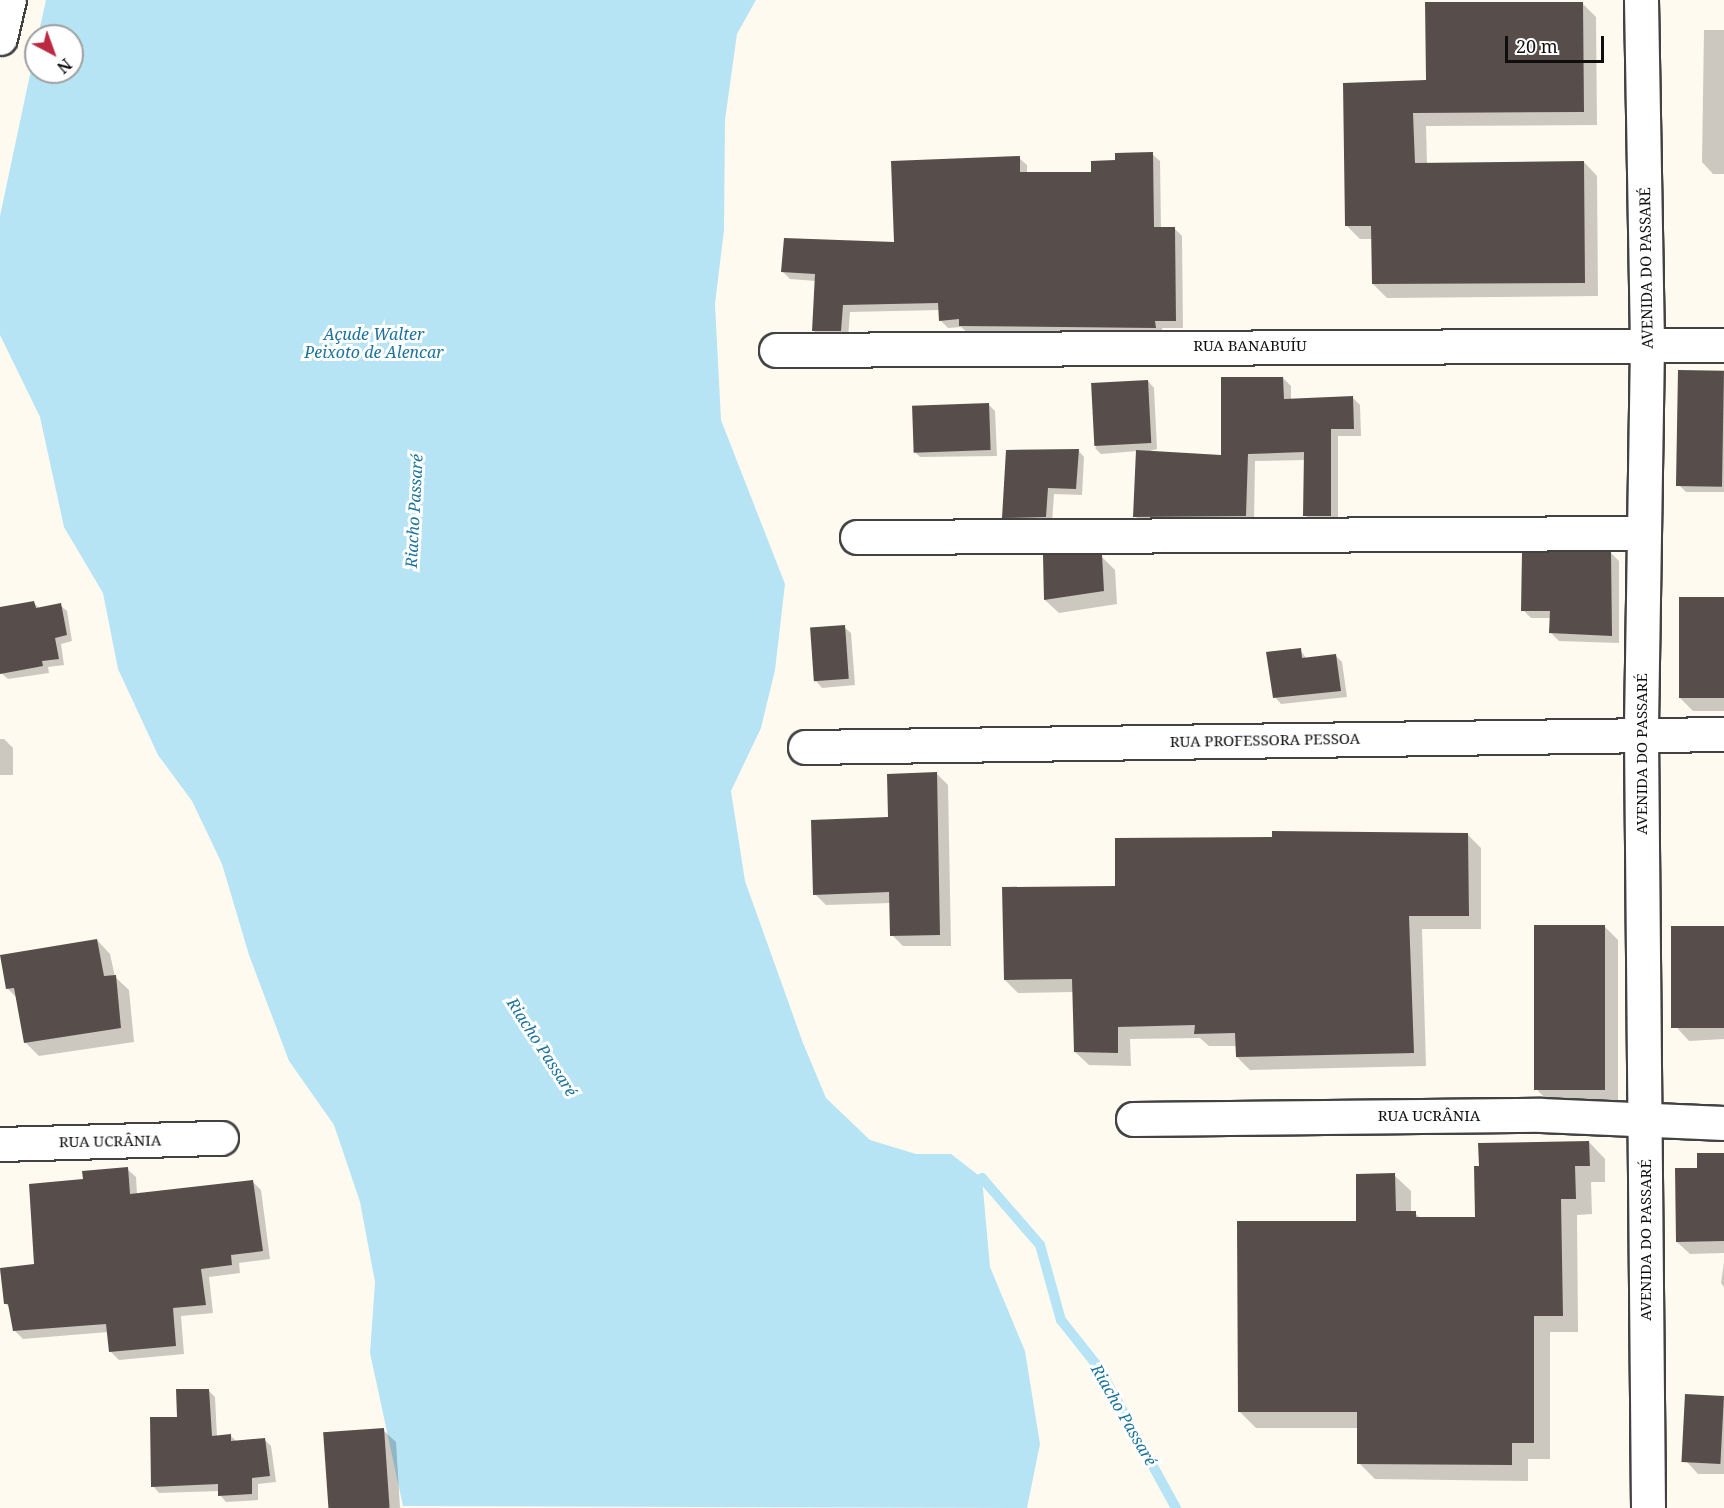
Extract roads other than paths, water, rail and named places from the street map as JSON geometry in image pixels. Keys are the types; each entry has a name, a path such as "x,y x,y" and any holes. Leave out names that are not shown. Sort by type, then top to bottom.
{"street":[{"path":"0,38 9,0"},
{"name":"AVENIDA DO PASSARÉ","path":"1641,0 1647,344 1641,735 1648,1508"},
{"name":"RUA BANABUÍU","path":"776,350 1724,345"},
{"path":"857,537 1644,533"},
{"name":"RUA PROFESSORA PESSOA","path":"805,747 1724,734"},
{"name":"RUA UCRÂNIA","path":"1133,1119 1541,1115 1724,1123"},
{"name":"RUA UCRÂNIA","path":"0,1143 220,1138"}],"water":[{"name":"Açude Walter Peixoto de Alencar","path":"46,0 756,0 737,34 725,120 724,230 715,304 721,420 785,584 775,670 761,728 731,791 745,881 803,1043 826,1098 870,1140 916,1154 951,1154 982,1178 990,1267 1025,1351 1040,1444 1027,1508 403,1506 370,1353 375,1282 360,1202 334,1125 289,1061 249,955 222,864 192,801 158,755 118,669 103,593 64,527 40,417 0,335 0,216 28,84 84,84 84,24 41,24"}],"waterway":[{"name":"Riacho Passaré","path":"970,1185 982,1178 1040,1245 1061,1320 1099,1368 1176,1508"}]}
